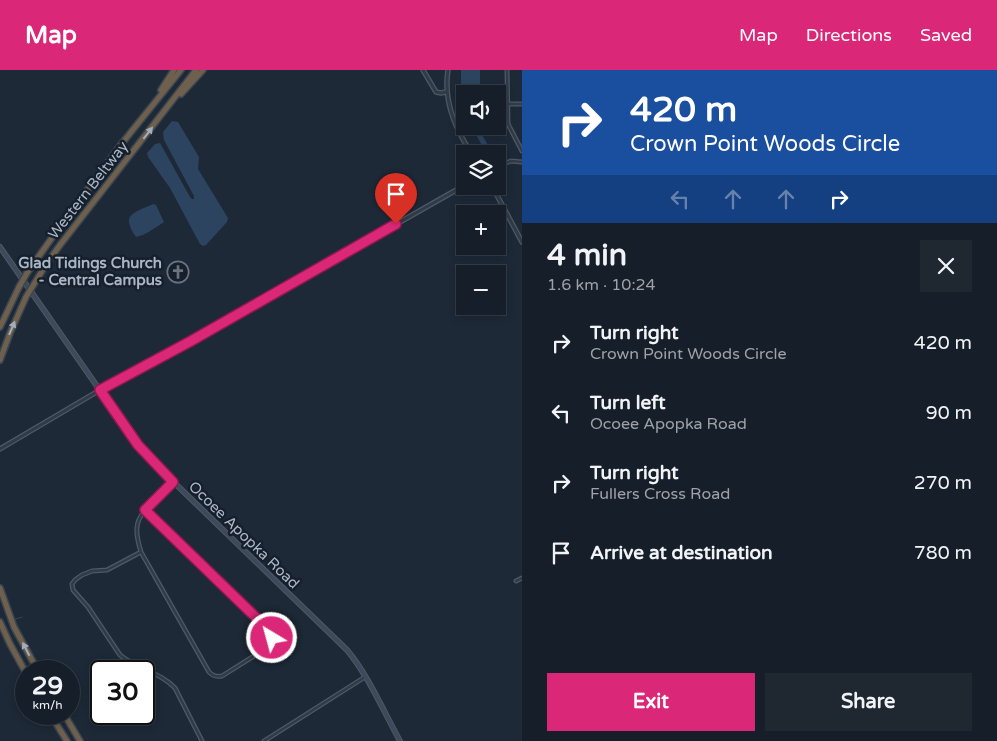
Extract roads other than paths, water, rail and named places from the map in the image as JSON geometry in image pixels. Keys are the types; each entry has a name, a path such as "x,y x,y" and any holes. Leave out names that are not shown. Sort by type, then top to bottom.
{"highway":[{"path":"123,142 174,70"},
{"name":"Western Beltway","path":"0,326 19,287 44,248 123,142 181,70"},
{"name":"Western Beltway","path":"0,360 26,297 47,263 196,70"},
{"path":"159,119 203,70"},
{"path":"0,588 14,626 32,660"},
{"path":"0,622 19,660"},
{"path":"57,725 67,741"},
{"path":"71,725 80,741"}],"main road":[{"name":"Ocoee Apopka Road","path":"0,247 138,445 173,482 347,650 365,677 400,741"}],"street":[{"path":"423,70 436,92 440,94 446,92"},
{"path":"448,70 446,92 451,112 455,124 467,145"},
{"path":"507,70 508,124 522,151"},
{"path":"507,104 522,104"},
{"path":"506,163 511,161 522,162"},
{"path":"0,449 100,390 191,341 456,190"},
{"path":"497,195 522,242"},
{"path":"145,510 269,630 272,641 270,646 222,676 212,676 208,672 141,552 138,539 136,528 139,518 145,510 173,482"},
{"path":"141,552 107,570 92,571 82,575 74,580 72,584 73,590 88,607 120,655 164,679 175,688 202,741"},
{"path":"516,581 522,578"},
{"path":"264,741 365,677"}],"water":[{"path":"461,70 480,70 480,85 461,85"},
{"path":"172,121 178,122 199,157 198,169 228,218 227,222 203,246 200,244 170,188 147,153 155,144 160,143 190,197 194,199 164,140 163,132"},
{"path":"476,135 482,135 488,145 482,145"},
{"path":"153,204 156,205 164,222 147,233 136,237 129,223 131,215"}],"waterway":[{"path":"13,620 22,617"}],"place":[{"name":"Glad Tidings Church - Central Campus","path":"178,272"}]}
